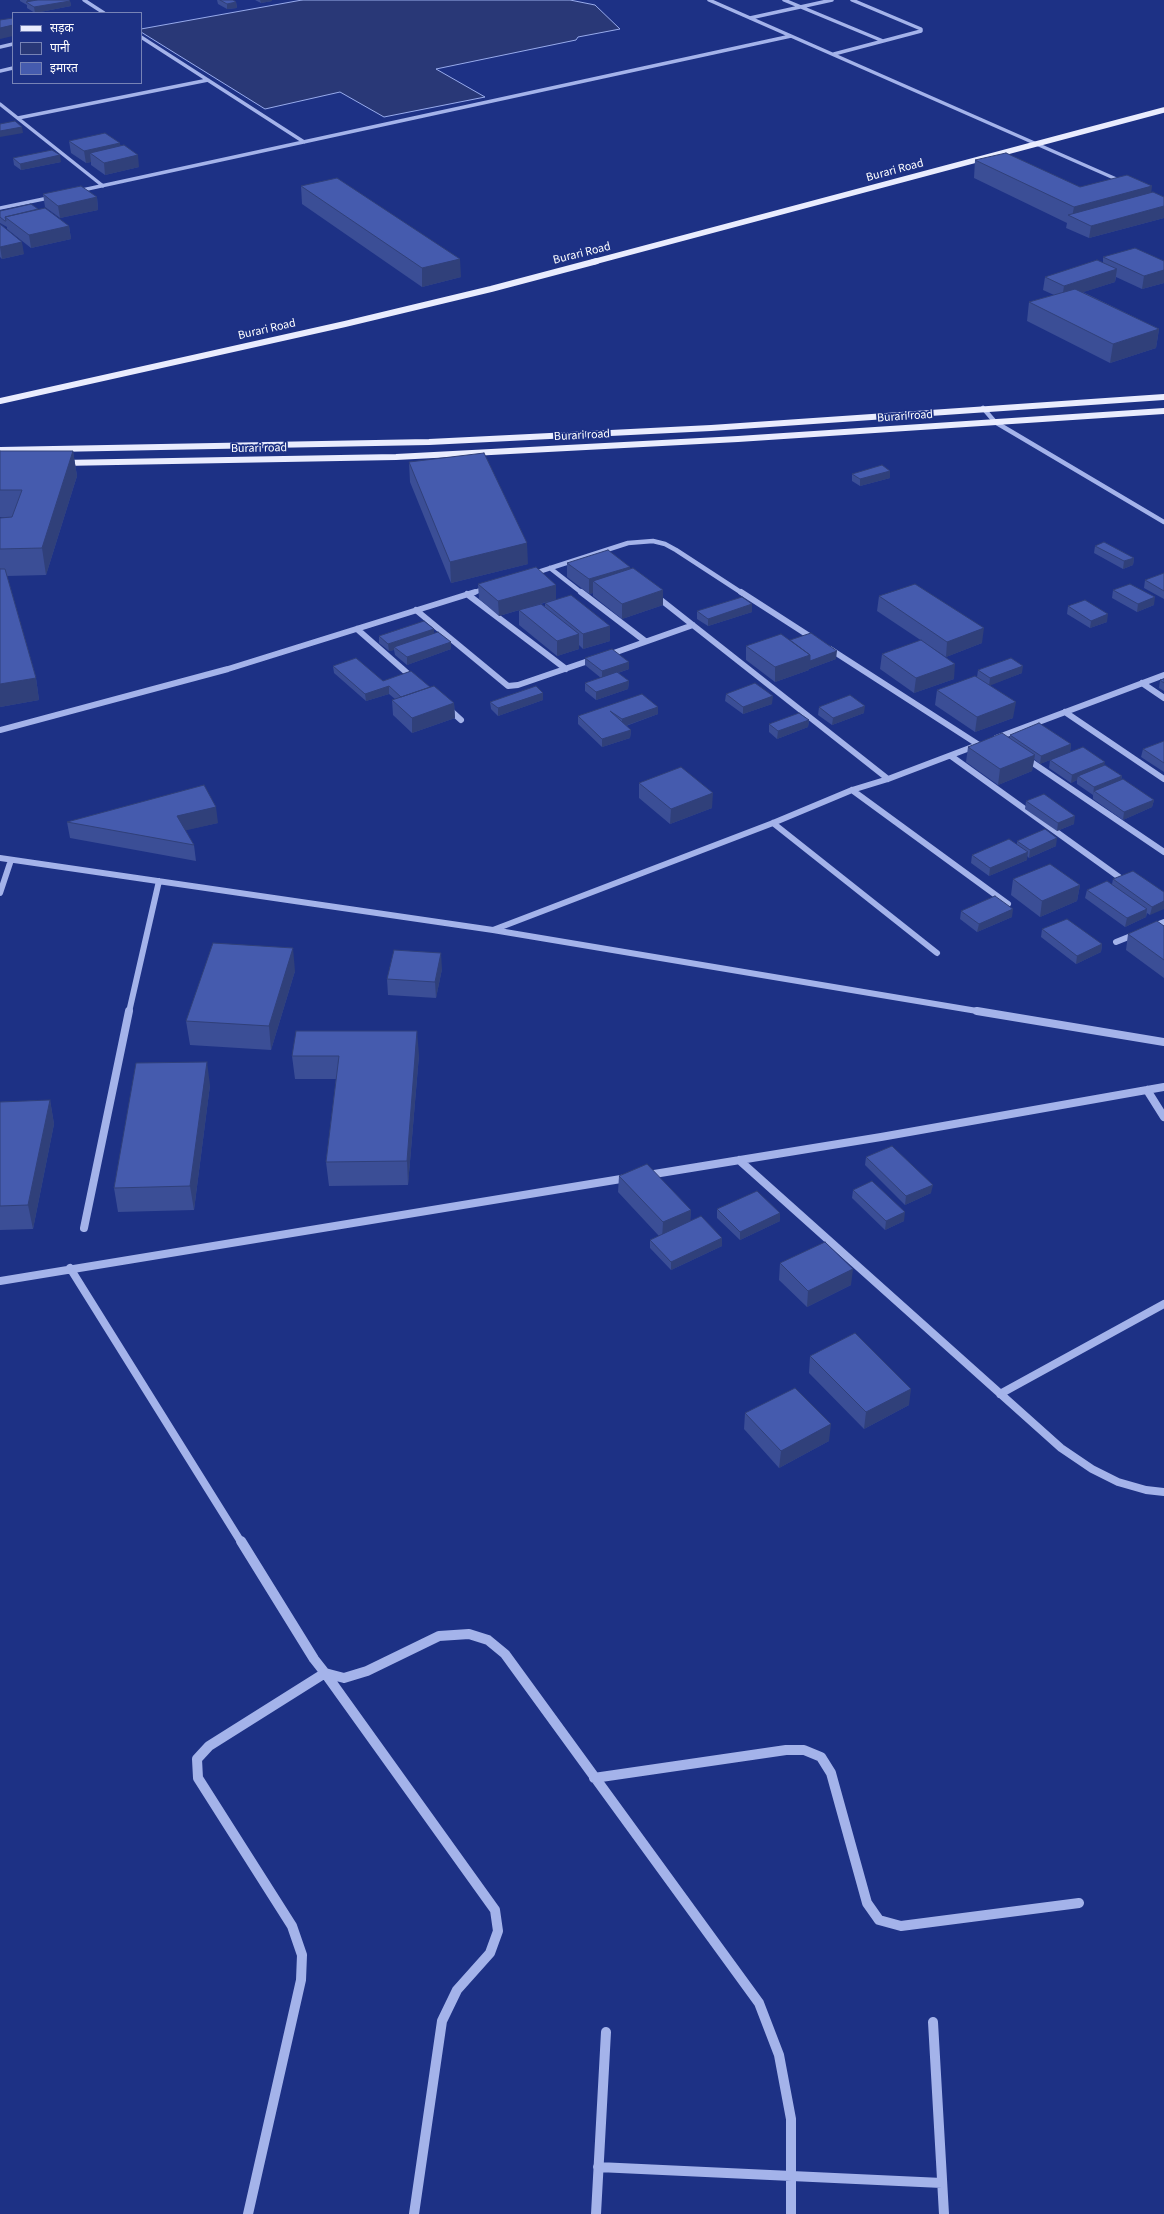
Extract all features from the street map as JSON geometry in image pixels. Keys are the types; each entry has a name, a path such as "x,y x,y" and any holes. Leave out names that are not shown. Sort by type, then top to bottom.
{"main road":[{"name":"Burari Road","path":"0,401 337,326 491,289 1038,145 1164,110"},
{"name":"Burari road","path":"0,450 429,442 711,428 983,408 1164,398"},
{"name":"Burari road","path":"54,463 396,457 738,439 1164,411"}],"street":[{"path":"85,1 92,0"},
{"path":"709,0 1129,185"},
{"path":"784,0 883,41"},
{"path":"750,18 832,0"},
{"path":"834,54 915,33 921,29 852,0"},
{"path":"85,1 102,12"},
{"path":"74,192 791,36"},
{"path":"142,38 304,142"},
{"path":"142,44 149,42"},
{"path":"0,47 12,44"},
{"path":"0,71 12,68"},
{"path":"18,118 208,80"},
{"path":"0,104 103,186"},
{"path":"0,208 59,195"},
{"path":"983,408 995,422 1164,522"},
{"path":"528,575 600,552 642,541 653,541 665,544 988,742 1003,743"},
{"path":"600,552 606,557"},
{"path":"550,568 645,642"},
{"path":"0,730 228,669 497,585"},
{"path":"650,591 888,779"},
{"path":"467,594 566,669"},
{"path":"416,610 501,682 508,686 518,685 693,625"},
{"path":"357,629 420,684"},
{"path":"493,930 773,823 852,790 952,756 1164,675"},
{"path":"1142,683 1164,698"},
{"path":"444,705 461,720"},
{"path":"1065,712 1164,779"},
{"path":"952,756 1119,877"},
{"path":"1022,756 1164,852"},
{"path":"852,790 1008,904"},
{"path":"773,823 937,953"},
{"path":"0,858 493,930 1164,1042"},
{"path":"0,893 11,860"},
{"path":"84,1228 121,1048 159,881"},
{"path":"1116,942 1164,922"},
{"path":"1155,925 1164,932"},
{"path":"0,1281 70,1268 881,1138 1164,1087"},
{"path":"1147,1090 1164,1117"},
{"path":"739,1160 1060,1448 1092,1469 1118,1482 1146,1490 1164,1492"},
{"path":"70,1268 314,1659 495,1910 498,1931 490,1953 456,1990 442,2021 414,2214"},
{"path":"1000,1394 1164,1304"},
{"path":"248,2214 301,1980 302,1954 292,1926 198,1778 197,1759 209,1746 325,1673 344,1678 367,1671 439,1636 469,1634 488,1640 505,1654 759,2003 779,2055 791,2119 791,2214"},
{"path":"594,1778 786,1750 804,1750 821,1758 831,1773 867,1904 879,1920 901,1926 1079,1903"},
{"path":"933,2022 944,2214"},
{"path":"596,2214 606,2032"},
{"path":"598,2167 942,2183"}],"water":[{"path":"302,0 570,0 595,5 620,29 578,37 576,40 436,69 485,97 384,117 340,92 265,109 142,33 142,29"}],"building":[{"path":"37,0 70,1 34,7 26,2"},
{"path":"220,0 233,0 236,2 227,4"},
{"path":"12,18 12,25 0,28 0,20"},
{"path":"15,121 22,127 0,131 0,124"},
{"path":"105,133 120,143 84,151 69,141"},
{"path":"124,145 138,155 104,163 90,153"},
{"path":"52,150 60,155 20,164 13,158"},
{"path":"1006,153 1080,187 1127,175 1152,186 1074,207 975,160"},
{"path":"337,178 460,259 422,268 301,186"},
{"path":"81,186 97,197 58,206 43,194"},
{"path":"1153,192 1164,197 1164,206 1091,226 1068,215"},
{"path":"31,204 38,209 5,217 6,221 0,217 0,211"},
{"path":"45,208 69,226 29,235 5,217"},
{"path":"0,224 22,242 0,247"},
{"path":"1135,248 1164,261 1164,270 1144,276 1103,257"},
{"path":"1097,260 1117,269 1064,286 1045,277"},
{"path":"1075,289 1159,329 1113,344 1029,302"},
{"path":"0,451 73,451 42,548 0,549 0,518 12,517 22,490 0,490"},
{"path":"484,453 527,543 450,562 409,462"},
{"path":"882,465 890,471 860,479 852,474"},
{"path":"1104,542 1134,558 1124,561 1095,546"},
{"path":"608,550 630,567 589,579 567,563"},
{"path":"536,567 556,585 498,601 478,584"},
{"path":"633,568 663,590 622,604 593,581"},
{"path":"0,569 5,569 36,678 0,684"},
{"path":"1164,573 1164,591 1145,580"},
{"path":"915,584 984,628 947,642 879,596"},
{"path":"1130,584 1155,597 1138,604 1113,590"},
{"path":"571,595 610,626 583,634 545,603"},
{"path":"742,597 752,604 708,619 697,611"},
{"path":"1085,600 1108,614 1091,621 1068,606"},
{"path":"541,604 579,634 557,641 519,610"},
{"path":"424,621 434,629 388,644 379,636"},
{"path":"438,632 451,642 407,657 394,647"},
{"path":"811,633 837,651 810,661 810,655 790,640"},
{"path":"781,634 810,655 775,667 746,646"},
{"path":"921,640 955,664 916,678 882,654"},
{"path":"612,649 629,662 602,671 585,658"},
{"path":"356,658 383,681 411,671 430,687 401,697 389,686 365,694 333,666"},
{"path":"1011,658 1023,666 990,678 978,670"},
{"path":"617,672 629,681 596,692 585,683"},
{"path":"975,676 1016,702 977,717 937,690"},
{"path":"755,683 773,696 743,707 726,694"},
{"path":"434,686 454,703 412,718 392,700"},
{"path":"536,686 543,693 498,708 490,702"},
{"path":"642,694 658,707 622,719 610,711 631,730 602,739 578,716"},
{"path":"850,695 865,706 833,718 819,707"},
{"path":"799,713 809,720 778,731 769,724"},
{"path":"1039,723 1071,744 1041,756 1010,735"},
{"path":"1002,733 1035,755 1000,769 968,747"},
{"path":"1164,741 1164,763 1143,749"},
{"path":"1083,747 1105,762 1072,775 1050,760"},
{"path":"1105,765 1122,776 1094,787 1078,776"},
{"path":"681,767 713,793 671,809 639,783"},
{"path":"1123,779 1154,800 1124,812 1094,791"},
{"path":"204,785 216,807 177,816 194,845 67,822"},
{"path":"1044,794 1075,816 1058,823 1026,801"},
{"path":"1045,829 1057,838 1030,850 1017,841"},
{"path":"1009,839 1028,852 990,868 972,855"},
{"path":"1050,864 1080,885 1042,901 1013,879"},
{"path":"1133,871 1164,892 1164,901 1152,907 1113,879"},
{"path":"1107,881 1147,909 1127,918 1087,890"},
{"path":"995,896 1013,909 979,924 961,911"},
{"path":"1067,919 1102,944 1077,956 1042,929"},
{"path":"1157,921 1164,926 1164,960 1128,934"},
{"path":"213,943 293,948 269,1026 186,1021"},
{"path":"394,950 441,953 435,982 387,979"},
{"path":"296,1031 417,1031 407,1161 326,1162 339,1056 292,1056"},
{"path":"207,1062 190,1186 114,1188 136,1063"},
{"path":"50,1100 28,1205 0,1206 0,1102"},
{"path":"892,1146 933,1185 906,1196 866,1157"},
{"path":"647,1164 691,1210 663,1222 619,1176"},
{"path":"872,1181 905,1212 886,1221 853,1190"},
{"path":"757,1191 780,1213 740,1232 717,1209"},
{"path":"701,1216 722,1238 671,1262 650,1240"},
{"path":"825,1242 853,1269 808,1291 780,1263"},
{"path":"855,1333 911,1389 866,1412 810,1356"},
{"path":"795,1388 831,1424 781,1451 745,1413"}]}
